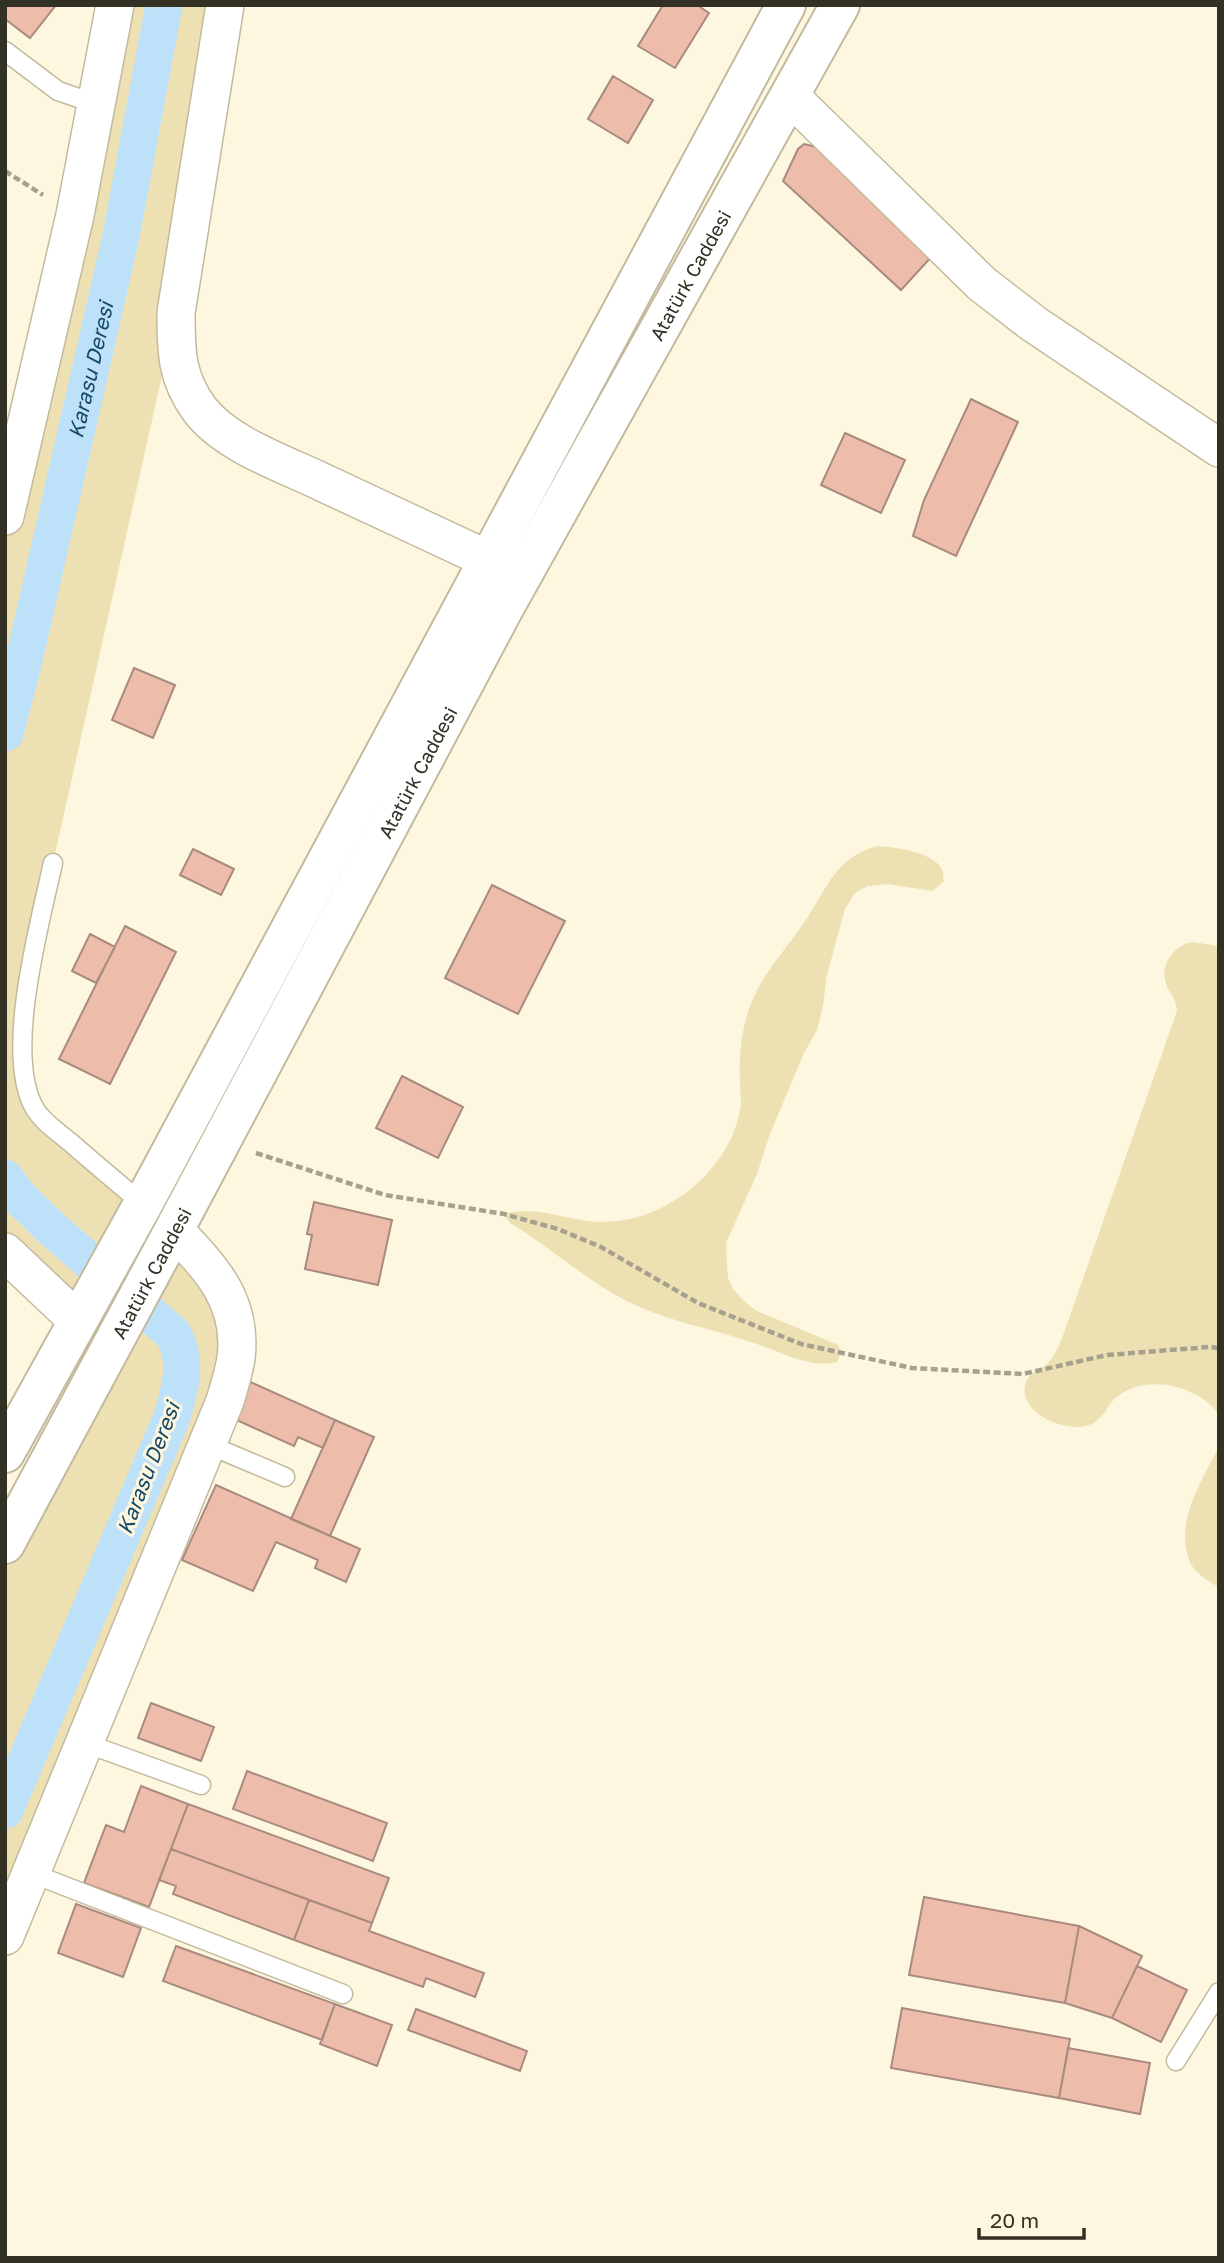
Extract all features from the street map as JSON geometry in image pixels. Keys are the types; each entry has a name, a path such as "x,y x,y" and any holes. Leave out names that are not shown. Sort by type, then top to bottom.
{"highway":[{"name":"Atatürk Caddesi","path":"5,1453 143,1204 786,5"},
{"name":"Atatürk Caddesi","path":"5,1544 504,608 840,5"}],"street":[{"path":"5,516 75,215 115,5"},
{"path":"225,5 176,313 176,355 185,384 201,410 223,433 489,560"},
{"path":"790,96 982,284 1034,324 1219,448"},
{"path":"5,1936 225,1401 236,1360 236,1325 232,1308 211,1267 174,1230"},
{"path":"5,1252 78,1321"}],"lane":[{"path":"5,51 58,91 96,104"},
{"path":"53,863 27,995 23,1068 29,1094 36,1111 52,1127 143,1204"},
{"path":"207,1444 285,1477"},
{"path":"85,1742 201,1785"},
{"path":"31,1873 343,1994"},
{"path":"1176,2061 1219,1992"}],"path":[{"path":"222,1141 385,1195 504,1214 558,1229 601,1247 698,1303 800,1344 900,1366 1023,1374 1107,1355 1219,1348"}],"shaded area":[{"path":"115,5 225,5 176,313 53,863 27,995 29,1094 103,1171 174,1230 236,1325 5,1936 5,1544 110,1350 5,1252 5,516"},
{"path":"877,846 913,852 931,859 942,870 944,881 933,891 887,884 868,886 855,893 845,909 827,975 817,1030 804,1053 770,1134 757,1174 726,1243 728,1278 733,1289 744,1301 755,1310 838,1345 841,1353 837,1362 826,1364 805,1361 646,1310 599,1285 510,1223 504,1214 525,1211 598,1222 637,1217 679,1198 704,1176 725,1150 738,1120 741,1103 741,1045 754,996 768,971 836,873 853,857"},
{"path":"1192,942 1219,946 1219,1414 1199,1396 1186,1390 1158,1384 1143,1385 1118,1396 1094,1423 1089,1425 1079,1427 1056,1423 1035,1411 1028,1403 1026,1382 1051,1360 1062,1338 1177,1011 1166,984 1165,967 1175,951"},
{"path":"1219,1446 1219,1587 1202,1577 1192,1566 1185,1532 1192,1502"}],"building":[{"path":"5,5 56,5 30,38 5,19"},
{"path":"663,5 697,5 709,13 675,68 638,46"},
{"path":"613,76 653,100 628,143 588,119"},
{"path":"804,144 816,147 933,255 901,290 783,181 798,149"},
{"path":"971,399 1018,422 956,556 913,536 924,500"},
{"path":"845,433 905,460 881,513 821,485"},
{"path":"134,668 175,685 153,738 112,720"},
{"path":"193,849 234,869 221,895 180,875"},
{"path":"492,885 565,921 518,1014 445,978"},
{"path":"125,926 176,952 110,1084 59,1059"},
{"path":"90,934 115,947 96,983 72,971"},
{"path":"402,1076 463,1107 438,1158 376,1128"},
{"path":"314,1202 392,1220 378,1285 305,1269 312,1235 307,1234"},
{"path":"246,1380 335,1420 323,1448 298,1437 294,1446 230,1417"},
{"path":"335,1420 374,1437 330,1536 291,1519"},
{"path":"216,1485 360,1549 346,1582 315,1568 318,1560 276,1542 253,1591 182,1560"},
{"path":"151,1703 214,1727 201,1761 138,1738"},
{"path":"247,1771 387,1823 373,1861 233,1809"},
{"path":"141,1786 188,1804 149,1907 84,1883 106,1825 124,1832"},
{"path":"188,1804 389,1878 372,1923 171,1849"},
{"path":"171,1849 309,1900 294,1940 173,1894 176,1886 159,1880"},
{"path":"924,1897 1079,1926 1065,2003 909,1975"},
{"path":"309,1900 372,1923 369,1931 484,1973 475,1997 426,1978 423,1987 294,1940"},
{"path":"76,1904 141,1928 123,1977 58,1953"},
{"path":"1079,1926 1142,1956 1112,2018 1065,2003"},
{"path":"176,1946 335,2004 322,2040 163,1981"},
{"path":"1137,1966 1187,1990 1161,2042 1112,2018"},
{"path":"335,2004 392,2025 377,2066 320,2044"},
{"path":"902,2008 1070,2039 1059,2098 891,2068"},
{"path":"416,2009 527,2051 520,2071 408,2030"},
{"path":"1068,2048 1150,2063 1140,2114 1059,2098"}],"waterway":[{"name":"Karasu Deresi","path":"5,733 121,236 164,5"},
{"name":"Karasu Deresi","path":"5,1178 20,1198 51,1228 173,1334 182,1365 172,1417 5,1810"}]}
